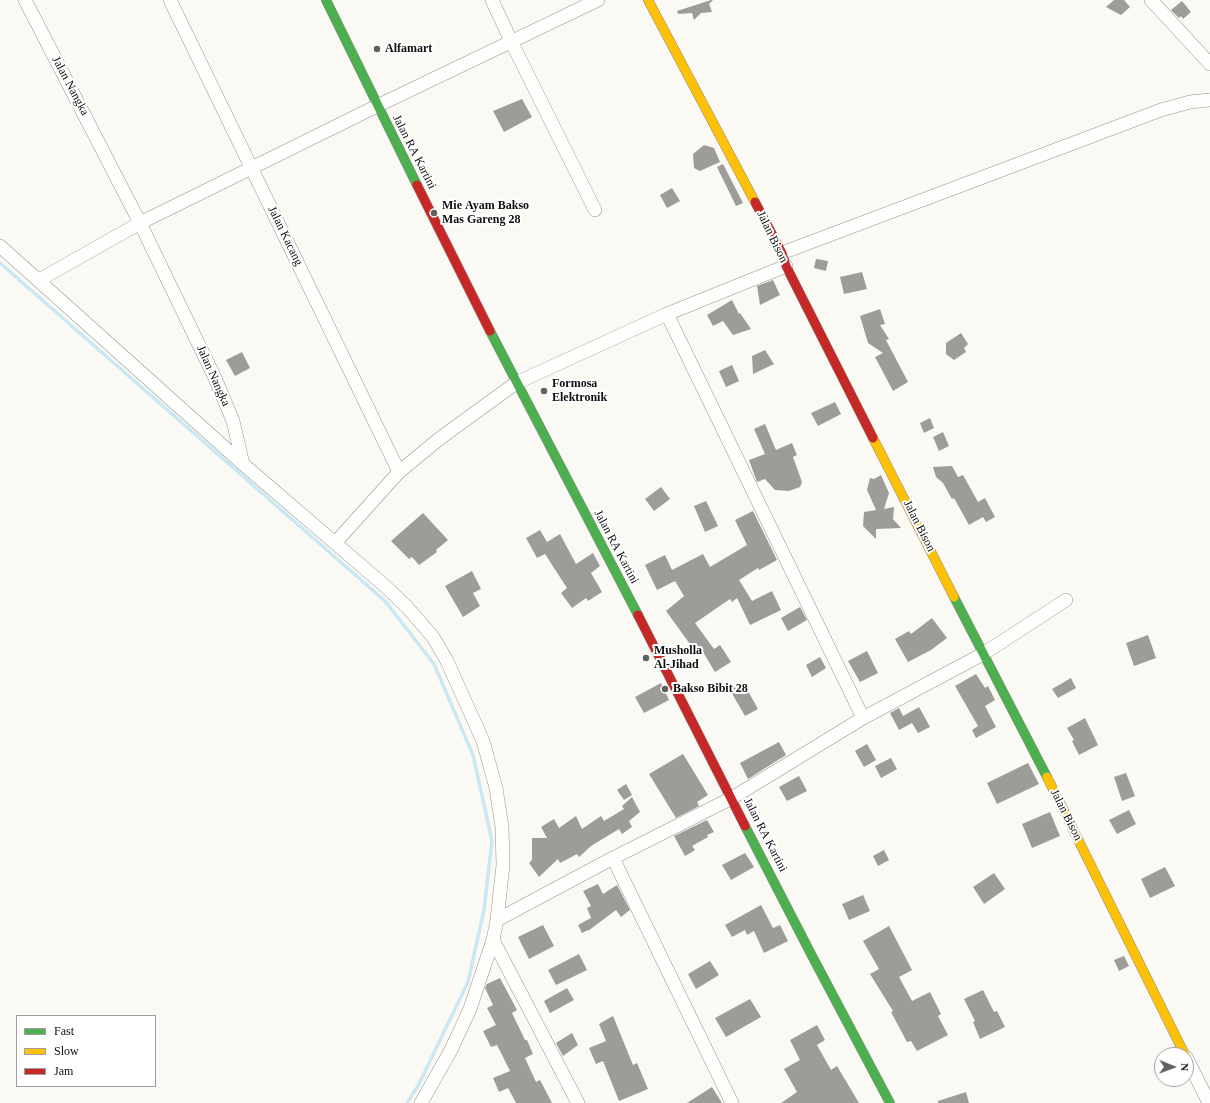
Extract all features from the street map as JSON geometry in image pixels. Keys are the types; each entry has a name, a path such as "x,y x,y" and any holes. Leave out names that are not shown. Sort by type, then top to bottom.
{"main road":[{"name":"Jalan RA Kartini","path":"326,0 377,106 516,383 732,798 811,954 890,1103"},
{"name":"Jalan Bison","path":"648,0 784,259 1061,804 1182,1047"}],"street":[{"name":"Jalan Nangka","path":"25,0 140,223 218,385 234,421 243,464"},
{"name":"Jalan Kacang","path":"170,0 399,472"},
{"path":"492,0 595,210"},
{"path":"39,280 140,223 377,106 598,0"},
{"path":"1151,0 1210,64"},
{"path":"335,543 399,472 439,439 516,383 784,259 1161,110 1190,102 1210,100"},
{"path":"0,246 243,464 407,607 432,637 447,661 483,741 496,788 502,827 503,864 497,920 493,940 470,1009 450,1050 421,1103"},
{"path":"667,314 862,718"},
{"path":"497,920 613,858 732,798 862,718 984,654 1066,600"},
{"path":"613,858 732,1103"},
{"path":"493,940 578,1103"},
{"name":"Jalan Bison","path":"1194,1072 1209,1103"}],"building":[{"path":"713,0 709,4 712,12 701,13 694,20 692,13 678,14 677,11"},
{"path":"1114,0 1124,0 1130,7 1121,15 1106,7"},
{"path":"1182,1 1191,12 1183,19 1181,16 1179,18 1171,10"},
{"path":"522,99 532,117 504,132 493,111"},
{"path":"704,145 714,148 720,162 700,171 694,168 693,154"},
{"path":"723,164 743,203 736,206 717,167"},
{"path":"672,188 680,201 667,208 660,195"},
{"path":"816,259 828,261 826,271 814,268"},
{"path":"862,272 867,289 844,294 840,277"},
{"path":"773,280 780,295 760,305 757,286"},
{"path":"732,300 739,314 740,313 751,329 733,335 723,321 713,326 707,315"},
{"path":"880,309 885,324 880,325 889,339 886,340 908,382 893,391 875,357 883,353 868,343 860,316"},
{"path":"961,333 968,344 964,348 966,352 954,360 946,354 946,343"},
{"path":"765,350 774,364 753,374 752,356"},
{"path":"242,352 250,368 235,376 226,360"},
{"path":"732,365 739,381 726,387 719,371"},
{"path":"835,402 841,414 818,426 811,413"},
{"path":"930,418 934,428 924,433 920,423"},
{"path":"765,424 776,450 792,443 797,455 793,457 802,482 800,487 789,491 775,490 765,479 757,482 749,460 765,454 754,429"},
{"path":"943,432 949,446 939,451 933,437"},
{"path":"952,466 958,477 963,475 978,502 985,498 995,517 986,522 983,517 969,525 954,498 952,499 943,483 936,477 933,467"},
{"path":"881,475 889,493 884,509 894,507 893,519 901,528 876,529 876,539 863,526 864,512 876,510 867,490 870,478 874,479"},
{"path":"661,487 670,499 654,511 645,499"},
{"path":"706,501 718,526 705,532 694,506"},
{"path":"753,511 777,560 759,570 758,568 739,580 752,601 772,591 781,610 750,625 737,598 732,602 730,599 695,623 714,649 720,645 731,662 715,672 700,647 695,651 666,611 684,596 675,581 657,590 645,565 665,555 672,570 703,554 710,567 747,545 735,520"},
{"path":"423,513 448,540 436,550 437,552 419,565 412,557 409,559 391,541"},
{"path":"540,530 547,542 560,534 576,564 593,553 600,566 591,573 602,592 588,601 586,598 572,608 561,593 567,588 545,554 537,558 526,538"},
{"path":"472,571 481,589 473,593 480,606 463,617 445,586"},
{"path":"800,607 807,620 788,631 781,618"},
{"path":"932,618 947,638 931,650 908,662 895,639 909,631 911,634"},
{"path":"1148,635 1156,658 1134,666 1126,643"},
{"path":"867,651 878,673 860,682 848,661"},
{"path":"820,657 826,668 812,677 806,665"},
{"path":"976,674 985,688 988,686 995,700 985,706 996,727 976,738 972,730 978,726 955,686"},
{"path":"1071,678 1076,688 1058,698 1052,689"},
{"path":"743,682 758,709 745,716 730,690"},
{"path":"661,683 669,700 644,713 635,697"},
{"path":"919,707 930,727 918,733 912,723 899,730 890,713 899,708 903,716"},
{"path":"1085,718 1098,745 1079,755 1072,741 1074,740 1067,728"},
{"path":"779,742 786,755 748,779 740,763"},
{"path":"867,744 876,760 864,767 855,751"},
{"path":"683,754 708,795 697,802 699,806 676,818 649,774"},
{"path":"891,758 897,769 881,778 875,766"},
{"path":"1028,763 1039,784 997,804 987,783"},
{"path":"1126,773 1135,796 1122,801 1114,777"},
{"path":"799,776 807,791 787,801 779,787"},
{"path":"626,784 632,795 624,800 617,790"},
{"path":"632,797 640,812 629,821 632,827 622,834 619,829 591,846 579,857 577,854 560,863 558,859 539,877 529,863 532,860 532,838 547,838 541,827 554,819 559,828 576,816 582,829 601,816 604,821 624,809 622,806"},
{"path":"1129,810 1136,824 1117,834 1109,820"},
{"path":"1050,812 1060,836 1032,848 1022,824"},
{"path":"707,820 714,832 707,835 708,837 692,846 695,850 685,856 674,836"},
{"path":"884,850 889,860 878,866 873,856"},
{"path":"745,853 754,867 731,880 722,865"},
{"path":"1165,867 1175,886 1150,898 1141,879"},
{"path":"994,873 1005,889 984,904 973,887"},
{"path":"598,884 603,894 617,885 630,910 621,917 616,910 588,931 582,933 578,925 591,918 587,908 591,906 583,891"},
{"path":"863,895 870,911 849,920 842,904"},
{"path":"761,905 773,928 780,925 788,941 764,953 754,931 747,935 745,930 732,937 725,925"},
{"path":"543,925 554,946 529,959 518,937"},
{"path":"889,926 912,970 899,977 912,1001 930,992 941,1014 938,1016 948,1035 917,1051 911,1041 907,1042 891,1012 893,1011 870,974 879,969 863,941"},
{"path":"579,954 587,970 556,985 548,970"},
{"path":"1124,956 1129,966 1119,971 1114,960"},
{"path":"710,961 719,975 696,989 688,974"},
{"path":"500,978 517,1010 512,1013 533,1054 525,1058 536,1082 540,1080 552,1103 516,1103 508,1088 499,1092 493,1078 510,1071 497,1045 491,1047 483,1031 496,1025 487,1008 493,1005 485,988 487,984"},
{"path":"567,988 574,1000 550,1013 544,1001"},
{"path":"983,990 994,1012 997,1011 1005,1027 980,1039 973,1022 975,1021 964,999"},
{"path":"750,999 761,1017 726,1037 715,1018"},
{"path":"613,1016 633,1065 637,1063 648,1089 619,1101 603,1061 596,1064 589,1048 606,1041 599,1024"},
{"path":"817,1025 825,1040 817,1045 831,1070 837,1066 859,1103 781,1103 797,1092 784,1069 800,1060 790,1040"},
{"path":"572,1033 578,1045 563,1056 556,1043"},
{"path":"712,1087 722,1103 687,1103"},
{"path":"966,1092 969,1103 938,1103 938,1101"}],"waterway":[{"path":"0,263 385,601 434,664 473,755 492,841 484,910 468,982 418,1086 407,1103"}],"traffic: fast":[{"path":"326,0 417,185"},
{"path":"490,331 638,615"},
{"path":"954,597 1047,777"},
{"path":"745,826 890,1103"}],"traffic: slow":[{"path":"648,0 755,202"},
{"path":"873,438 954,597"},
{"path":"1047,777 1181,1047"}],"traffic: jam":[{"path":"417,185 490,331"},
{"path":"755,202 782,253 786,266 873,438"},
{"path":"638,615 745,826"}],"place":[{"name":"Alfamart","path":"377,49"},
{"name":"Mie Ayam Bakso Mas Gareng 28","path":"434,213"},
{"name":"Formosa Elektronik","path":"544,391"},
{"name":"Musholla Al-Jihad","path":"646,658"},
{"name":"Bakso Bibit 28","path":"665,689"}]}
